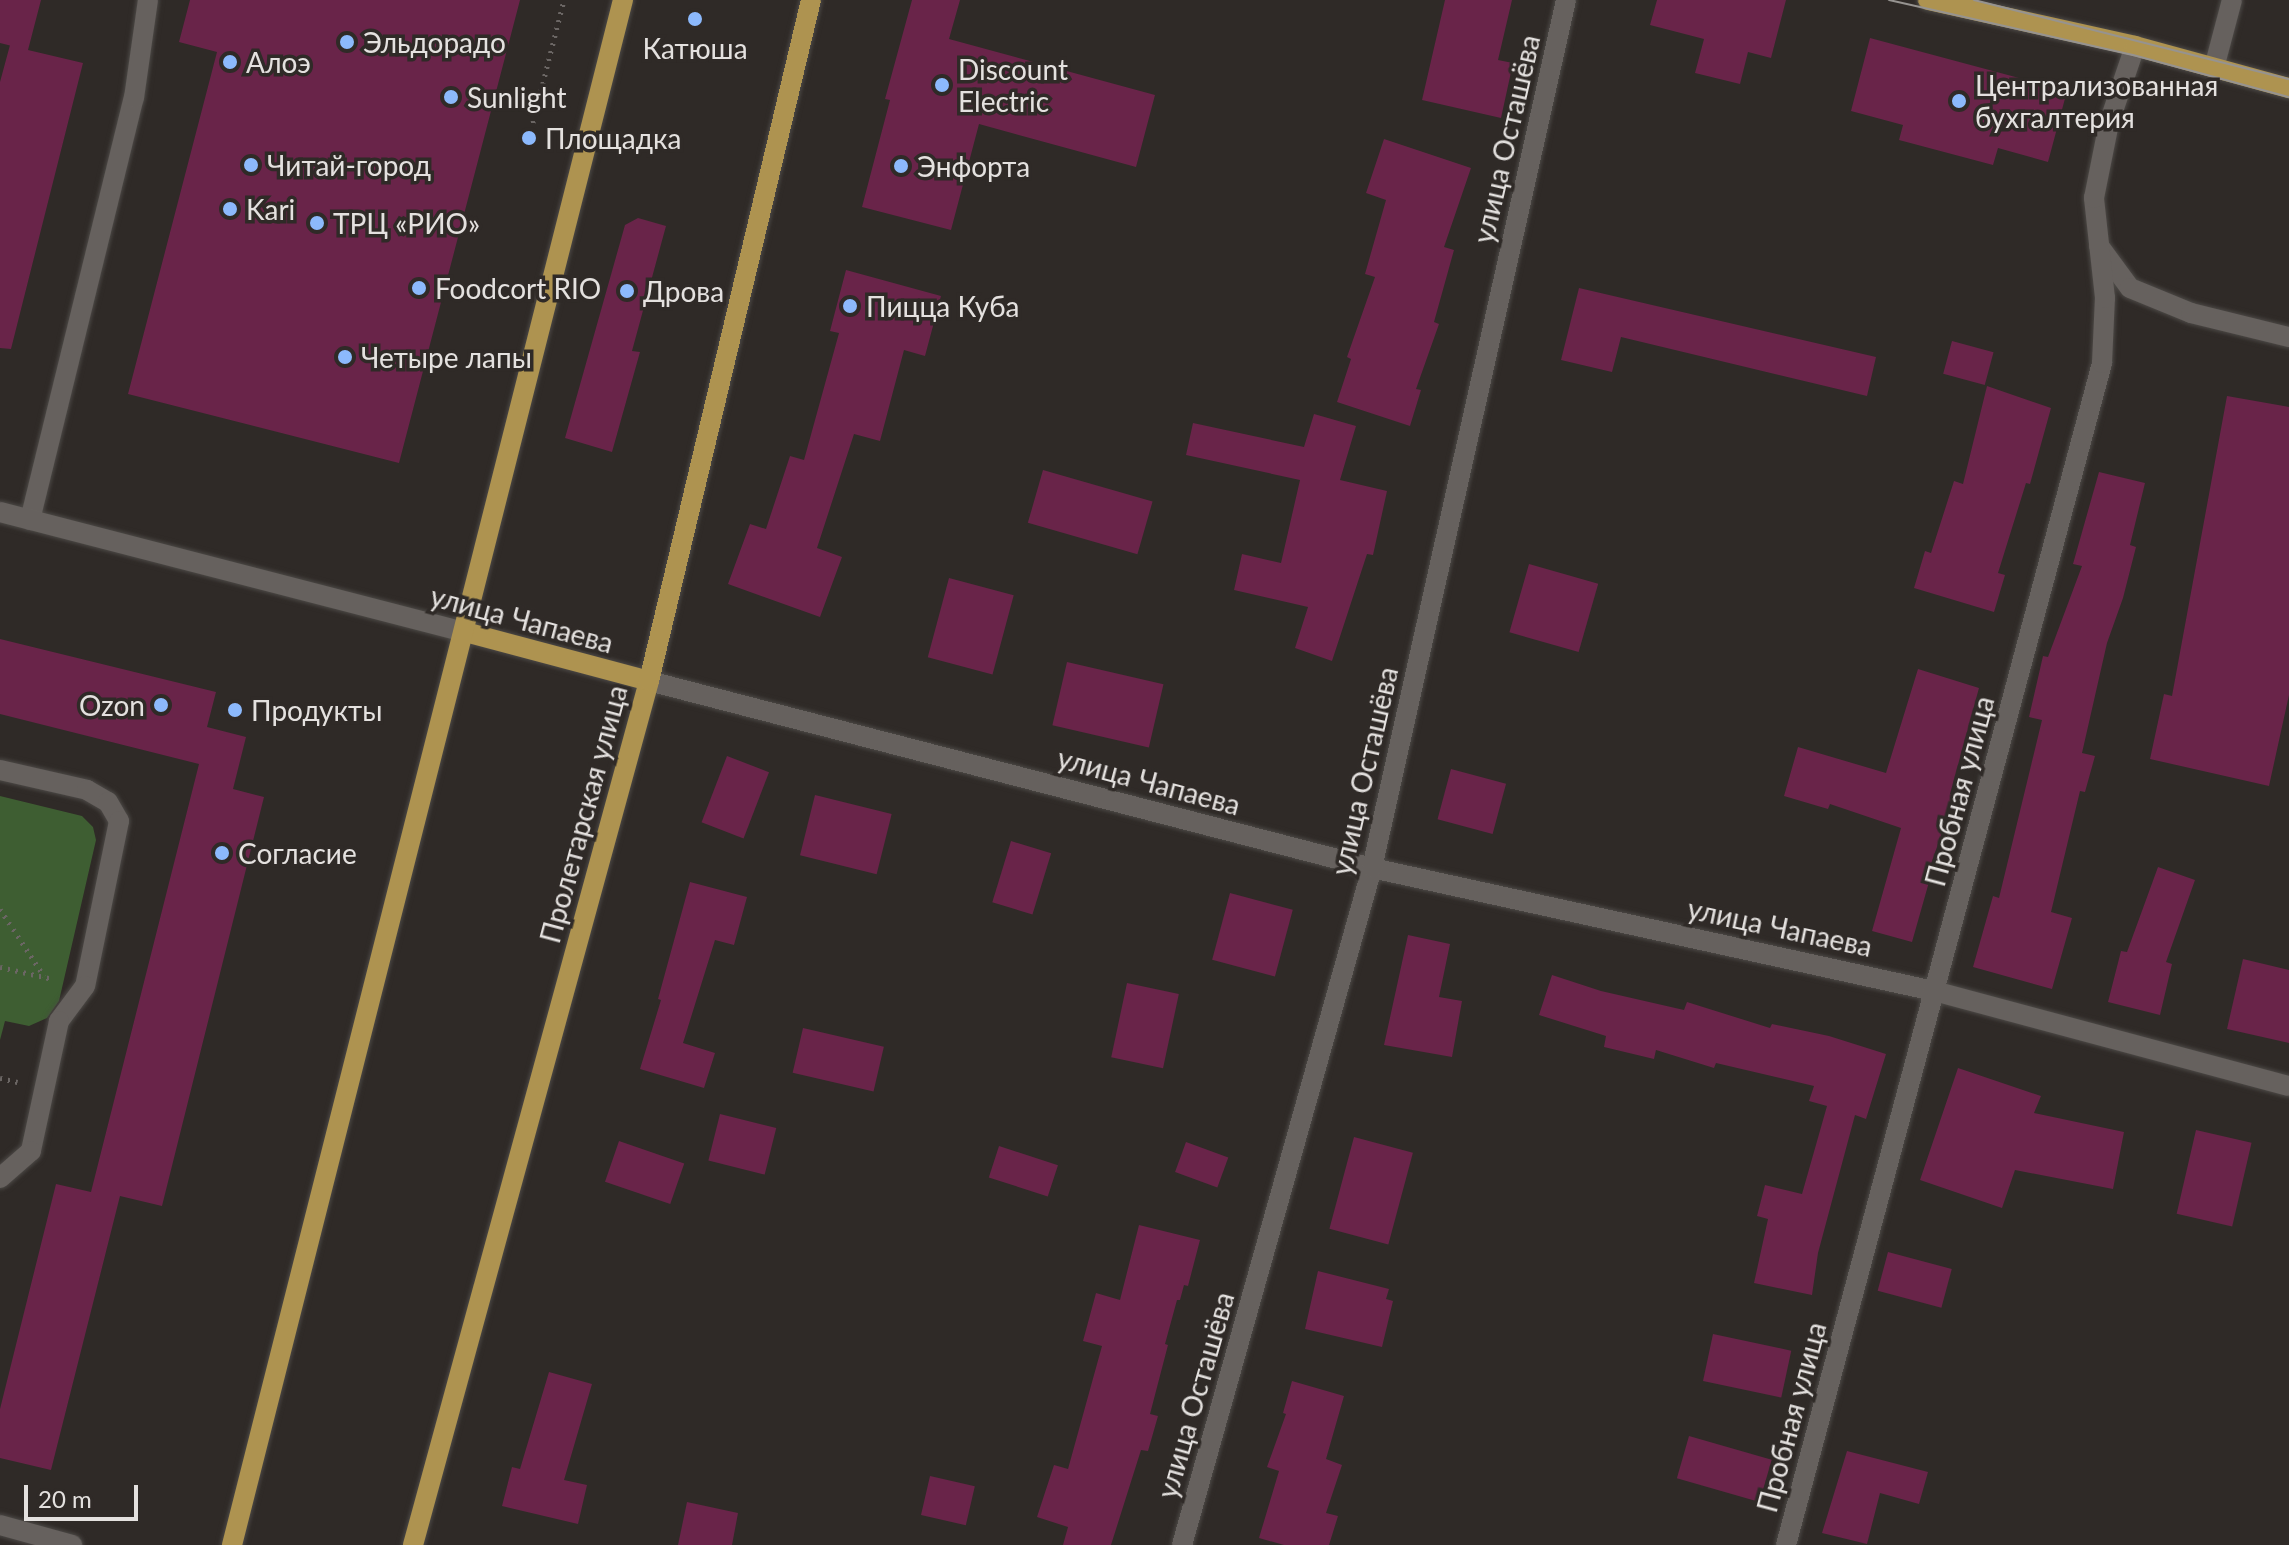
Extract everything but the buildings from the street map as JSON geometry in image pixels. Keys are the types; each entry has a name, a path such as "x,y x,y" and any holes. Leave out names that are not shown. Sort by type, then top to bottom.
{"main road":[{"path":"232,1545 623,0"},
{"name":"Пролетарская улица","path":"413,1545 649,681 811,0"},
{"path":"1928,0 2135,46 2289,88"},
{"name":"улица Чапаева","path":"465,632 649,681"}],"street":[{"path":"30,520 134,98 148,0"},
{"name":"улица Осташёва","path":"1182,1545 1372,868 1566,0"},
{"path":"2214,68 2232,0"},
{"name":"Пробная улица","path":"1786,1545 2102,363 2105,298 2094,198 2109,123 2135,46"},
{"path":"2099,246 2130,288 2191,313 2289,337"},
{"name":"улица Чапаева","path":"0,512 465,632"},
{"name":"улица Чапаева","path":"649,681 1372,868 1934,991 2289,1086"},
{"path":"0,770 87,790 108,802 119,821 85,986 59,1021 31,1151 0,1178"},
{"path":"0,1525 72,1545"}],"path":[{"path":"529,138 564,0"},
{"path":"0,909 44,976"},
{"path":"0,967 85,986"}],"green space":[{"path":"0,796 82,816 93,827 96,840 59,1001 47,1018 29,1026 5,1021 0,1040"}],"tram line":[{"path":"1889,0 2133,55 2289,97"},
{"path":"1974,0 2289,79"}],"place":[{"name":"Катюша","path":"695,19"},
{"name":"Эльдорадо","path":"347,42"},
{"name":"Алоэ","path":"230,62"},
{"name":"Discount Electric","path":"942,85"},
{"name":"Sunlight","path":"451,97"},
{"name":"Централизованная бухгалтерия","path":"1959,101"},
{"name":"Площадка","path":"529,138"},
{"name":"Читай-город","path":"251,165"},
{"name":"Энфорта","path":"901,166"},
{"name":"Kari","path":"230,209"},
{"name":"ТРЦ «РИО»","path":"317,223"},
{"name":"Foodcort RIO","path":"419,288"},
{"name":"Дрова","path":"627,291"},
{"name":"Пицца Куба","path":"850,306"},
{"name":"Четыре лапы","path":"345,357"},
{"name":"Ozon","path":"161,705"},
{"name":"Продукты","path":"235,710"},
{"name":"Согласие","path":"222,853"}]}
